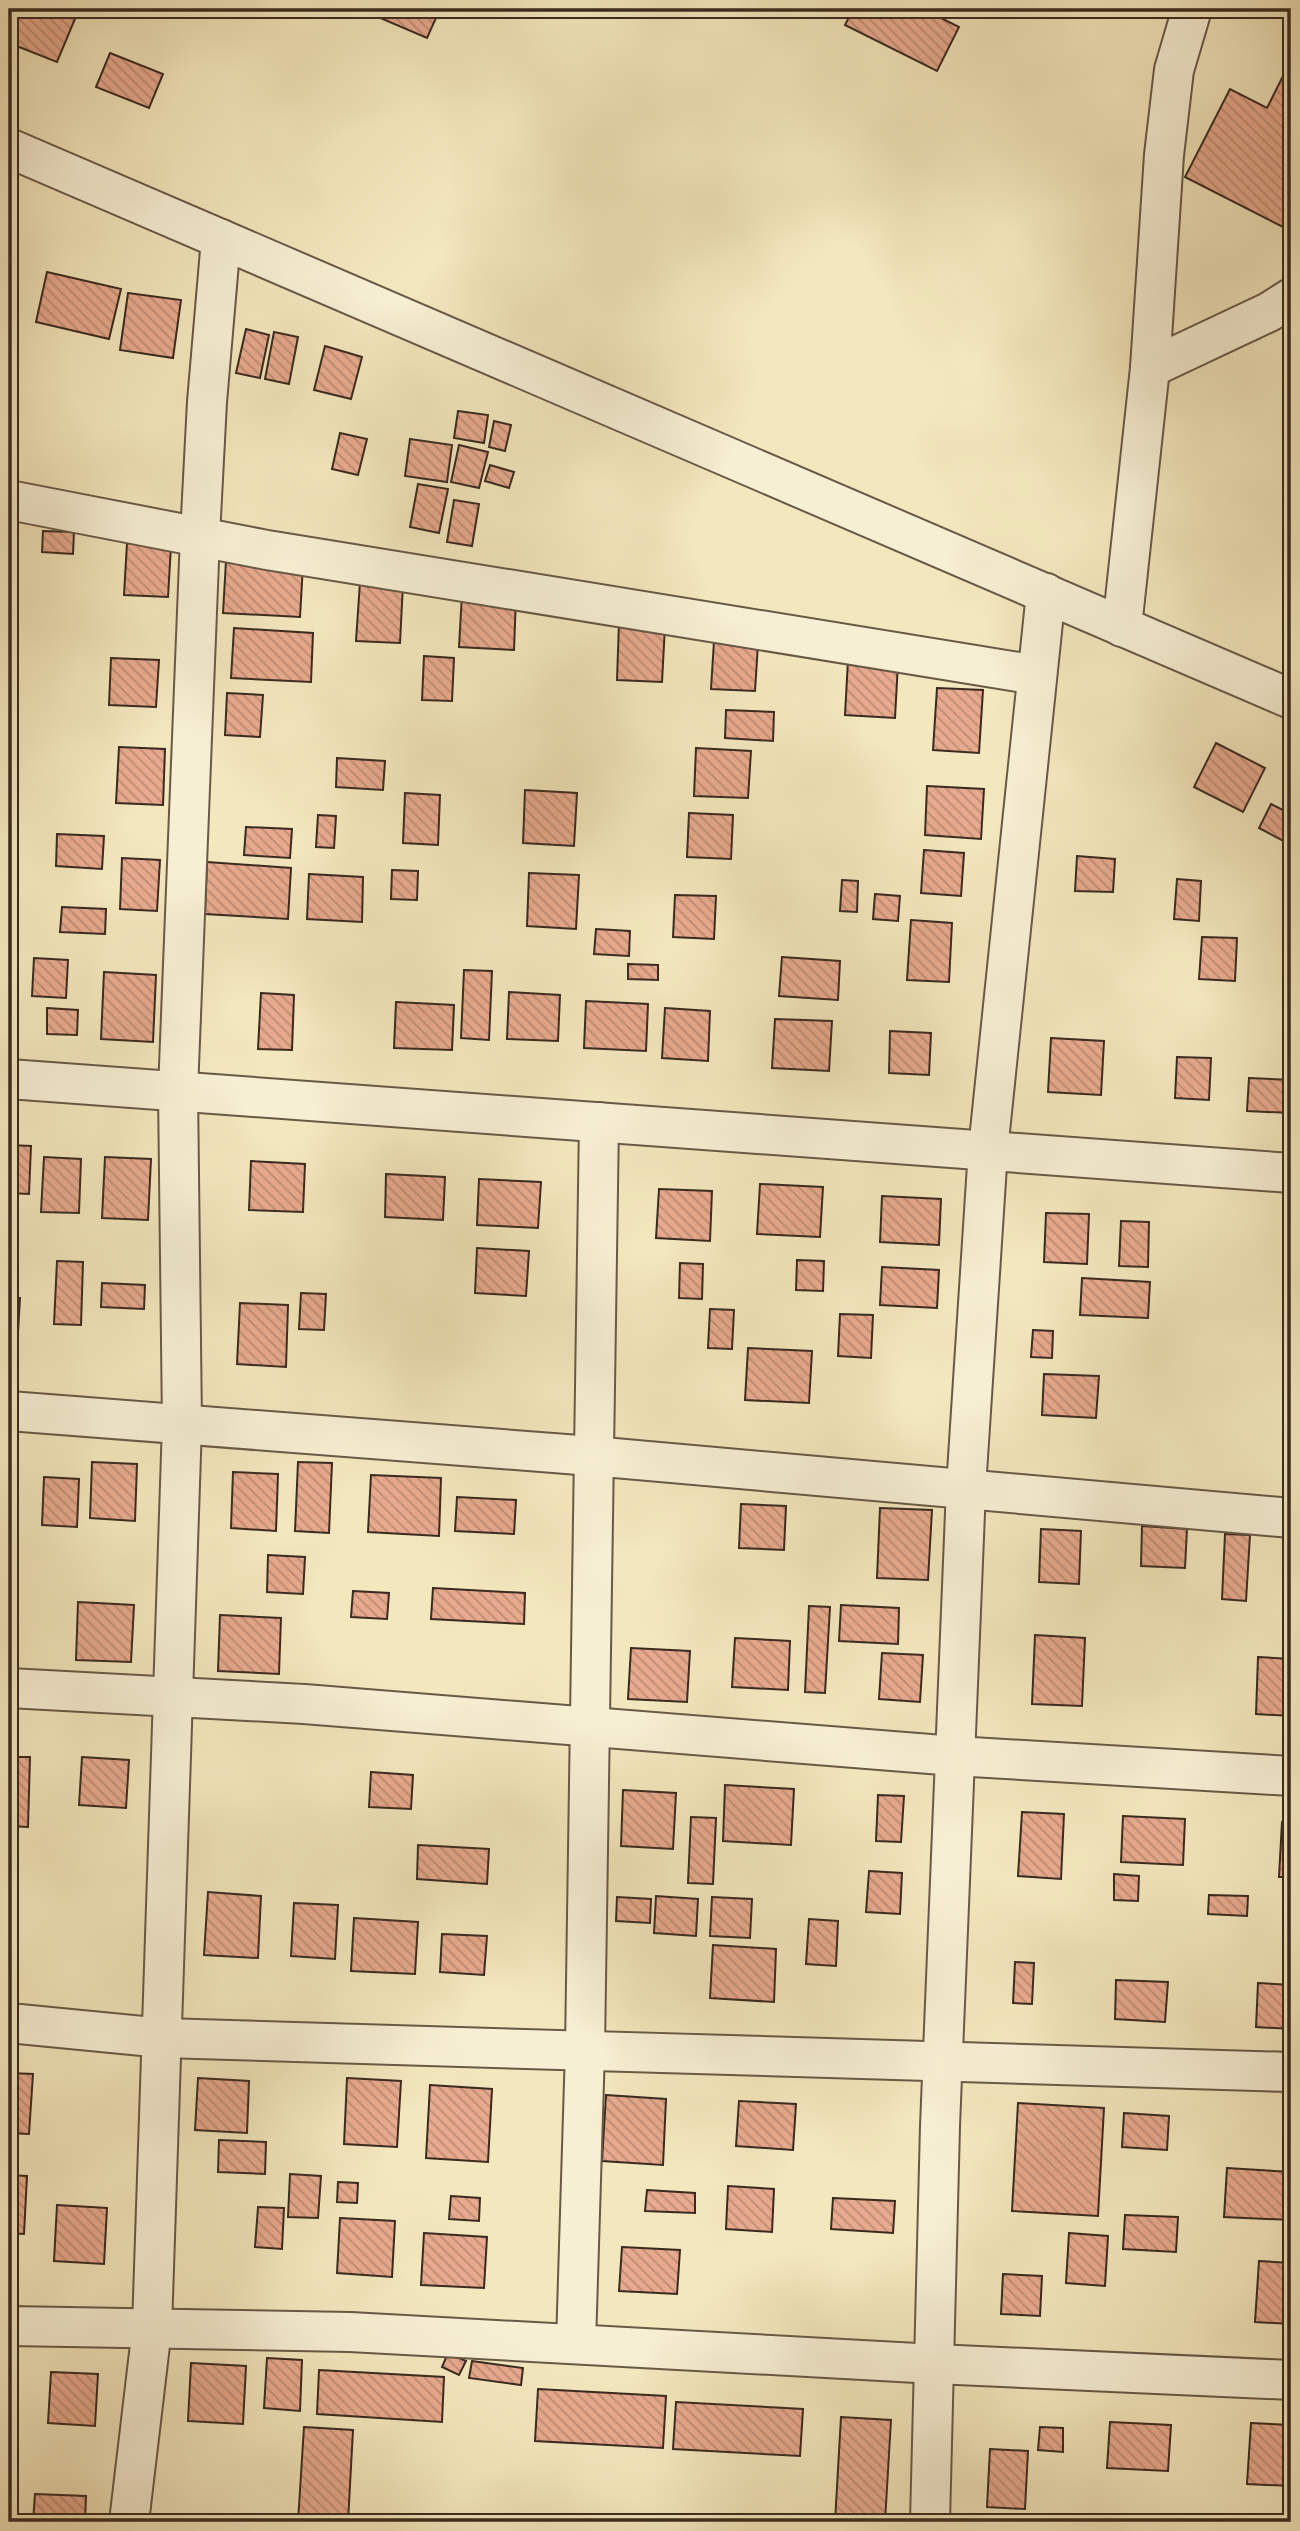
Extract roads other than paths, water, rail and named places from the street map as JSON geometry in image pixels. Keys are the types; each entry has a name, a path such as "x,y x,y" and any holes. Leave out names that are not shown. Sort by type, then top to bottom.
{"street":[{"path":"1122,627 1150,368 1164,155 1174,70 1192,9"},
{"path":"9,148 1291,699"},
{"path":"129,2522 152,2329 182,1424 178,1091 200,536 207,402 222,239"},
{"path":"1150,368 1269,312 1291,298"},
{"path":"9,500 322,559 1037,674"},
{"path":"930,2522 943,2060 966,1488 988,1150 1046,593"},
{"path":"9,1079 1291,1173"},
{"path":"576,2344 584,2049 599,1122"},
{"path":"9,1411 592,1456 1291,1518"},
{"path":"9,1688 175,1696 955,1756 1291,1776"},
{"path":"9,2024 163,2038 1291,2072"},
{"path":"9,2326 350,2332 935,2364 1291,2380"}]}
